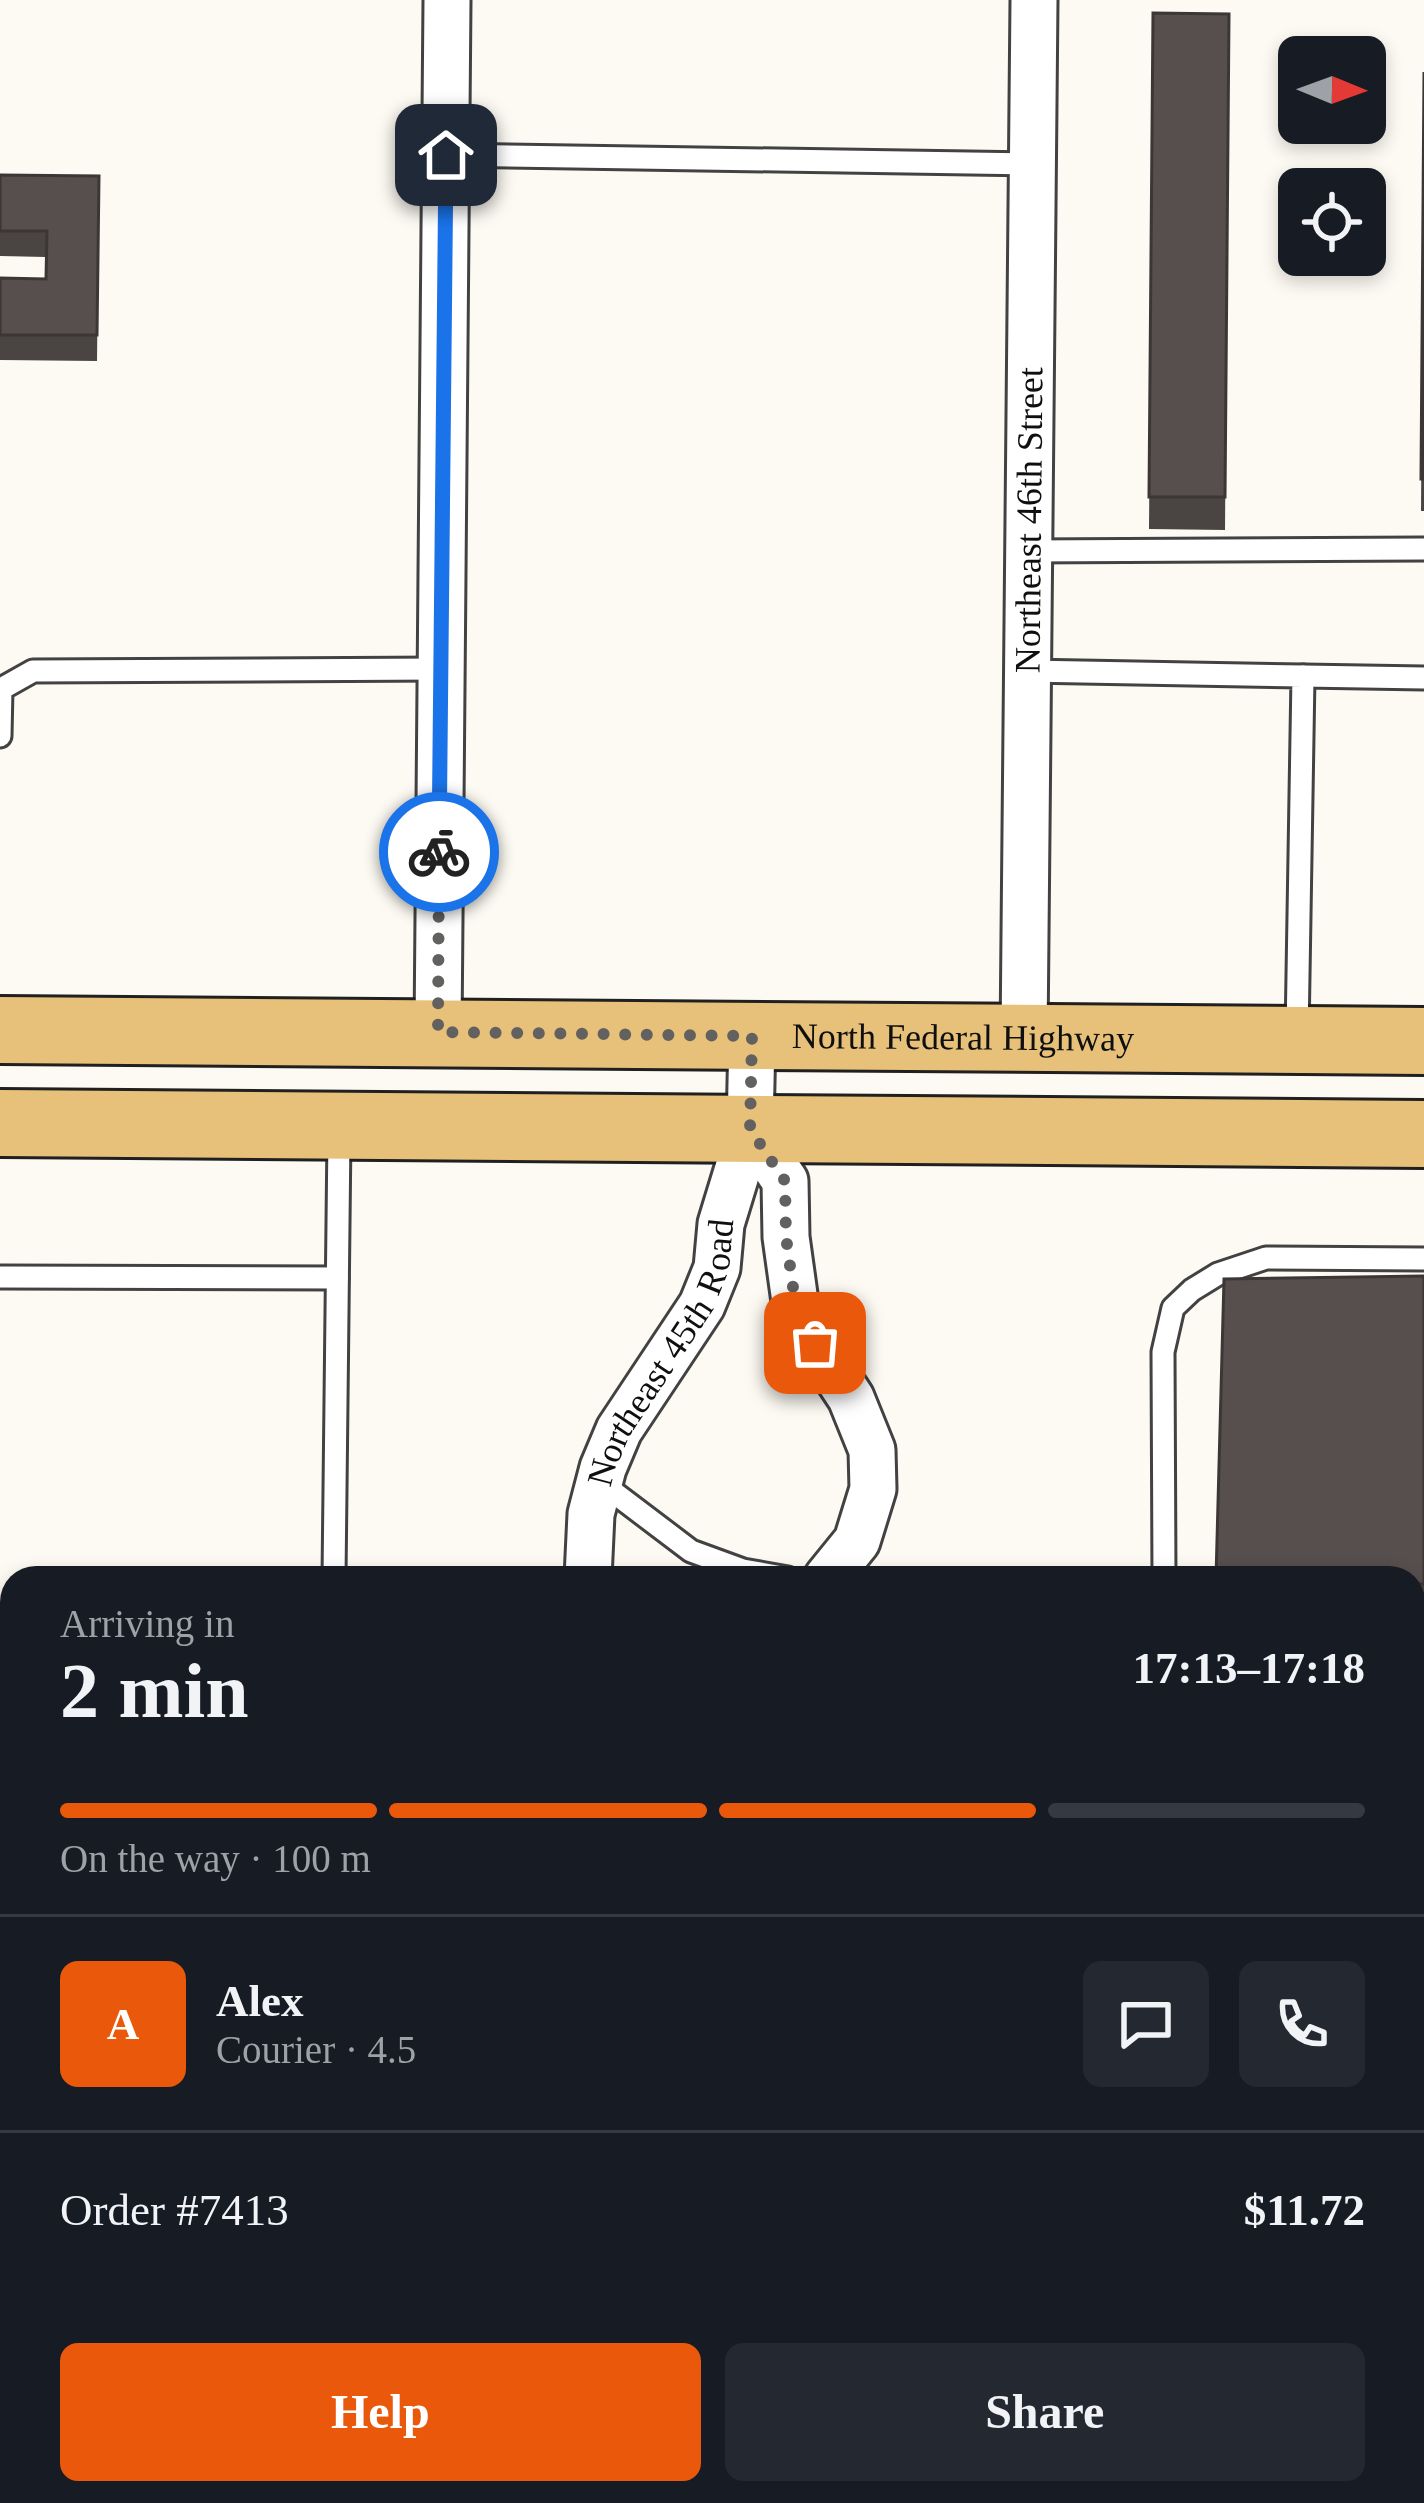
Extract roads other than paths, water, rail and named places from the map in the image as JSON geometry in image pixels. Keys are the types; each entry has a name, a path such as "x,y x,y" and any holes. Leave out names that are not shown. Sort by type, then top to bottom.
{"main road":[{"name":"North Federal Highway","path":"0,1030 1424,1041"},
{"path":"0,1123 1424,1134"}],"street":[{"path":"438,1032 447,0"},
{"name":"Northeast 46th Street","path":"1024,1039 1034,0"},
{"name":"Northeast 45th Road","path":"589,1566 591,1514 619,1430 702,1305 717,1268 721,1224 750,1129 752,1036"},
{"name":"Northeast 45th Road","path":"750,1129 785,1181 786,1237 797,1316 851,1398 872,1450 873,1489 857,1541 836,1566"}],"lane":[{"path":"446,155 1032,164"},
{"path":"1028,551 1424,549"},
{"path":"0,736 1,689 33,671 441,669"},
{"path":"1027,671 1424,678"},
{"path":"1297,1041 1303,676"},
{"path":"334,1566 339,1126"},
{"path":"1164,1566 1163,1352 1173,1308 1218,1274 1266,1258 1424,1259"},
{"path":"0,1277 337,1278"},
{"path":"599,1481 691,1551 732,1566"}]}
